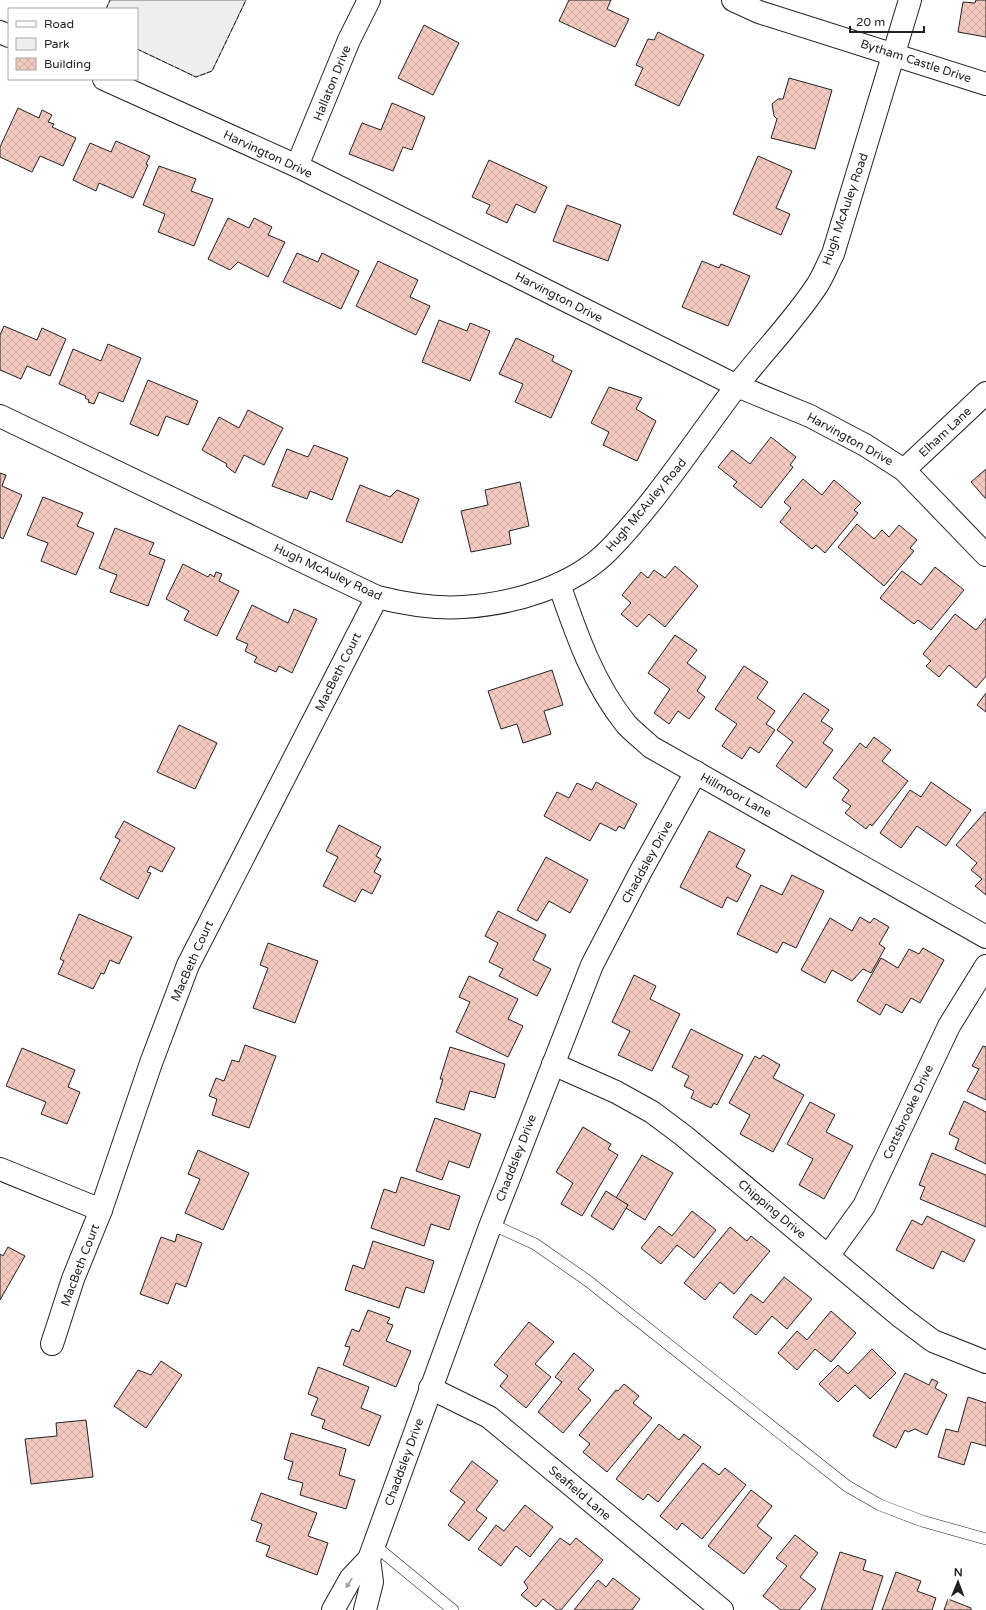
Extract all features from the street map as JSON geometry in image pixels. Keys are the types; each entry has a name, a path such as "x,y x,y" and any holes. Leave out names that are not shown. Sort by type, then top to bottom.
{"street":[{"name":"Hallaton Drive","path":"297,166 349,40 369,0"},
{"name":"Bytham Castle Drive","path":"732,0 759,12 986,84"},
{"name":"Hugh McAuley Road","path":"0,416 377,597 406,604 462,607 507,601 559,584 580,572 607,551 677,470 737,386 771,347 816,287 832,254 910,0"},
{"name":"Harvington Drive","path":"106,80 297,166 737,386 810,416 865,445 904,470 986,555"},
{"name":"Elham Lane","path":"904,470 986,393"},
{"name":"Hillmoor Lane","path":"559,584 578,639 603,692 627,725 651,747 986,937"},
{"name":"MacBeth Court","path":"52,1344 73,1279 101,1210 151,1063 188,965 377,597"},
{"name":"Chaddsley Drive","path":"333,1610 351,1578 372,1552 430,1388 491,1224 592,965 641,871 696,772"},
{"name":"Cottsbrooke Drive","path":"828,1256 864,1206 949,1026 986,966"},
{"name":"Chipping Drive","path":"553,1064 616,1092 652,1112 684,1136 933,1341 986,1362"},
{"path":"0,1169 101,1210"},
{"name":"Seafield Lane","path":"430,1388 489,1417 722,1610"},
{"name":"Chaddsley Drive","path":"365,1610 372,1582 372,1552"}],"lane":[{"path":"491,1224 534,1244 588,1281 847,1486 880,1505 922,1521 986,1539"},
{"path":"372,1552 453,1610"}],"green space":[{"path":"110,0 246,0 212,71 196,77 138,49 138,8 106,8"}],"building":[{"path":"569,0 611,0 607,9 629,19 615,47 559,21"},
{"path":"976,0 986,0 986,37 958,32 963,2 975,3"},
{"path":"424,25 459,43 433,95 398,78"},
{"path":"658,32 704,55 679,106 635,85 643,68 636,65 648,39 654,40"},
{"path":"789,78 832,90 815,149 771,138 777,119 774,116 772,104 778,99 783,99"},
{"path":"392,103 425,117 412,150 403,147 393,171 349,154 362,123 381,130"},
{"path":"18,108 39,118 42,110 52,115 48,122 54,124 52,127 76,138 63,166 40,156 32,172 0,157 0,147"},
{"path":"116,141 150,156 146,164 148,165 133,198 99,183 96,191 73,180 90,143 111,152"},
{"path":"758,156 792,171 776,208 790,214 781,235 733,214"},
{"path":"489,160 547,187 535,213 516,204 507,223 486,213 490,205 472,197"},
{"path":"159,166 196,179 191,191 213,199 194,246 158,232 165,214 143,205"},
{"path":"567,205 621,225 608,261 553,241"},
{"path":"228,218 249,228 254,218 272,227 268,235 285,242 268,277 238,262 230,270 208,259"},
{"path":"297,253 318,262 322,253 359,271 341,309 283,282"},
{"path":"378,261 418,280 410,297 430,306 416,335 356,306"},
{"path":"702,261 719,268 721,264 750,276 728,326 682,307"},
{"path":"439,320 467,331 470,323 490,331 470,381 422,362"},
{"path":"4,326 37,340 42,328 66,339 50,376 27,366 21,379 0,370 0,335"},
{"path":"516,338 554,356 552,361 572,371 551,418 515,402 523,384 499,374"},
{"path":"108,344 141,358 123,402 99,392 94,404 88,402 89,400 85,398 86,396 59,384 73,349 101,361"},
{"path":"148,380 198,401 188,425 166,416 158,436 130,424"},
{"path":"609,387 642,398 636,409 656,421 637,461 603,445 609,432 591,423"},
{"path":"248,410 283,428 264,465 244,455 235,473 226,466 227,464 202,450 219,417 239,428"},
{"path":"771,437 796,457 790,465 793,467 761,508 733,486 737,482 718,467 732,450 750,464"},
{"path":"314,445 348,458 332,500 310,491 307,499 272,486 287,449 308,457"},
{"path":"986,469 986,499 971,482"},
{"path":"0,473 6,475 2,486 22,495 3,539 0,537"},
{"path":"803,479 822,495 834,480 861,503 854,510 858,513 825,553 816,545 812,549 780,522 791,508 784,502"},
{"path":"520,482 529,526 509,531 511,544 471,552 461,511 488,505 485,490"},
{"path":"360,485 390,497 397,490 419,499 402,543 346,521"},
{"path":"43,497 83,513 77,526 94,533 76,575 41,561 48,543 27,535"},
{"path":"857,524 874,539 882,530 889,537 899,525 917,540 910,548 914,551 884,586 838,547"},
{"path":"115,528 154,543 149,554 165,560 148,606 110,592 117,575 99,568"},
{"path":"183,564 208,577 210,574 214,577 216,572 222,574 219,581 239,591 217,636 184,620 189,611 166,599"},
{"path":"675,566 698,586 665,627 649,614 637,627 621,614 631,603 622,595 641,572 648,578 654,570 665,578"},
{"path":"935,567 964,590 931,630 918,620 914,624 880,598 902,571 921,585"},
{"path":"252,605 288,623 294,609 317,619 292,673 279,666 276,672 254,662 257,657 245,651 248,644 236,639"},
{"path":"955,614 976,630 986,618 986,676 976,688 949,665 939,677 926,666 931,661 923,654"},
{"path":"675,635 697,650 687,663 706,677 697,691 705,697 689,719 678,711 669,724 654,713 670,689 648,673"},
{"path":"744,666 768,682 757,698 775,711 766,724 775,730 759,753 750,747 742,759 722,746 737,724 715,709"},
{"path":"552,670 563,705 544,711 551,734 523,743 517,724 501,729 488,691"},
{"path":"804,693 829,710 821,721 833,729 823,743 833,750 806,788 776,766 793,742 777,730"},
{"path":"986,693 986,712 977,705"},
{"path":"179,725 217,743 195,789 157,772"},
{"path":"874,737 891,750 882,761 908,781 872,826 870,824 866,829 845,813 851,806 842,800 849,790 833,778 860,743 866,748"},
{"path":"596,782 637,804 624,829 619,826 616,831 600,823 590,841 544,816 557,792 569,798 577,783 592,790"},
{"path":"931,782 971,810 946,846 917,826 901,848 880,833 910,790 921,797"},
{"path":"985,812 986,895 975,886 982,879 971,870 977,863 956,845"},
{"path":"124,821 175,848 162,872 150,866 147,872 151,873 138,899 100,879 120,840 115,837"},
{"path":"339,825 381,847 376,856 381,859 374,872 381,876 372,894 362,889 355,902 323,886 338,857 326,851"},
{"path":"709,831 745,850 736,867 751,875 737,902 727,897 722,908 680,887"},
{"path":"546,857 588,880 570,913 549,901 537,921 517,910"},
{"path":"792,875 824,891 796,948 783,942 777,953 737,934 761,885 782,895"},
{"path":"498,911 546,935 533,960 551,969 537,996 499,976 503,969 489,962 498,943 485,936"},
{"path":"79,914 132,937 119,964 110,960 104,974 101,973 93,989 58,974 64,961 60,959"},
{"path":"860,917 870,923 874,918 889,927 879,944 885,948 871,973 863,969 852,981 832,970 825,983 801,970 830,918 852,931"},
{"path":"268,943 318,961 295,1023 253,1008 268,968 260,965"},
{"path":"923,948 944,960 920,1003 911,998 902,1013 886,1004 880,1015 857,1001 881,958 898,968 909,949 919,954"},
{"path":"634,975 656,986 650,999 680,1014 652,1071 618,1055 630,1031 612,1022"},
{"path":"469,976 518,999 508,1019 523,1026 508,1057 456,1032 470,1002 459,997"},
{"path":"691,1029 743,1055 717,1105 714,1103 711,1108 691,1098 694,1091 684,1086 689,1076 672,1067"},
{"path":"245,1045 276,1056 249,1128 212,1115 217,1099 209,1096 216,1078 224,1081 232,1060 239,1062"},
{"path":"983,1046 986,1047 986,1100 967,1091 979,1069 972,1066"},
{"path":"450,1047 505,1064 495,1098 470,1091 464,1110 436,1102 443,1079 440,1079"},
{"path":"22,1048 75,1070 68,1087 80,1092 67,1124 41,1114 46,1102 6,1086"},
{"path":"763,1055 780,1065 773,1078 804,1095 773,1152 740,1134 750,1115 729,1103 755,1056 760,1059"},
{"path":"964,1101 986,1112 986,1164 955,1149 959,1139 949,1134"},
{"path":"810,1102 835,1115 826,1132 853,1146 824,1199 799,1185 813,1159 787,1144"},
{"path":"435,1118 481,1134 469,1168 449,1161 442,1180 416,1171"},
{"path":"583,1127 611,1144 608,1149 618,1155 582,1216 561,1204 573,1183 556,1172"},
{"path":"198,1150 249,1173 223,1230 185,1213 200,1179 188,1174"},
{"path":"932,1153 986,1175 986,1227 920,1199 925,1187 919,1185"},
{"path":"642,1155 673,1173 645,1220 626,1208 628,1205 616,1198"},
{"path":"401,1177 460,1196 449,1230 431,1224 424,1246 371,1228 384,1189 396,1193"},
{"path":"606,1191 628,1205 613,1230 591,1216"},
{"path":"692,1211 716,1230 694,1258 677,1245 661,1264 641,1248 659,1226 672,1236"},
{"path":"927,1216 975,1240 964,1262 942,1251 933,1269 896,1250 912,1220 922,1225"},
{"path":"730,1227 747,1241 751,1236 770,1251 734,1294 720,1282 705,1300 684,1283"},
{"path":"177,1234 202,1243 186,1287 176,1283 168,1304 140,1294 161,1237 175,1242"},
{"path":"373,1241 434,1261 424,1293 406,1287 399,1308 345,1290 353,1265 364,1269"},
{"path":"8,1247 25,1256 0,1300 0,1254 3,1256"},
{"path":"784,1277 812,1299 787,1329 772,1316 756,1335 733,1317 751,1294 763,1303"},
{"path":"368,1310 390,1318 387,1323 393,1325 386,1341 411,1351 396,1387 343,1365 350,1347 345,1346 352,1329 359,1332"},
{"path":"831,1311 856,1333 831,1362 815,1349 797,1370 778,1353 797,1331 807,1340"},
{"path":"529,1322 554,1342 535,1364 551,1377 526,1408 500,1386 508,1376 494,1365"},
{"path":"872,1349 896,1373 870,1399 855,1385 838,1402 819,1384 838,1365 848,1374"},
{"path":"574,1353 594,1370 578,1389 591,1400 563,1433 538,1412 562,1382 555,1377"},
{"path":"161,1361 182,1375 146,1428 114,1406 138,1370 151,1375"},
{"path":"318,1367 369,1387 361,1408 381,1416 369,1446 322,1428 325,1420 311,1415 318,1398 308,1394"},
{"path":"905,1373 929,1385 932,1379 938,1382 935,1388 947,1395 927,1435 915,1429 908,1432 905,1430 896,1448 873,1436"},
{"path":"624,1384 639,1396 633,1403 652,1418 607,1472 583,1452 590,1444 579,1435 616,1390 618,1391"},
{"path":"968,1397 986,1403 986,1446 971,1442 964,1465 938,1457 946,1429 958,1432"},
{"path":"86,1420 93,1477 31,1484 25,1439 57,1436 56,1423"},
{"path":"659,1424 679,1440 684,1434 701,1447 658,1502 648,1494 643,1500 616,1479"},
{"path":"291,1433 346,1449 339,1475 355,1480 346,1509 300,1495 303,1483 288,1479 293,1462 284,1459"},
{"path":"472,1461 498,1481 476,1510 487,1518 469,1541 448,1525 465,1502 450,1491"},
{"path":"703,1463 719,1475 725,1468 746,1485 702,1539 682,1523 677,1530 660,1516"},
{"path":"751,1490 772,1506 757,1526 772,1538 744,1574 708,1546"},
{"path":"261,1493 317,1513 308,1536 328,1543 317,1575 266,1556 270,1546 256,1541 262,1524 251,1520"},
{"path":"525,1505 553,1527 530,1557 516,1546 501,1566 478,1549 496,1525 504,1531"},
{"path":"795,1535 818,1553 800,1577 816,1589 799,1610 781,1610 763,1596 787,1566 776,1558"},
{"path":"560,1538 570,1545 576,1538 603,1560 561,1610 557,1610 543,1599 536,1607 521,1595 528,1588 524,1582"},
{"path":"840,1552 866,1560 863,1570 883,1576 872,1610 821,1610"},
{"path":"896,1572 921,1581 917,1591 936,1598 932,1610 882,1610"},
{"path":"613,1578 640,1599 632,1610 574,1610 598,1580 606,1587"},
{"path":"948,1599 971,1608 971,1610 944,1610"}],"fence":[{"path":"106,8 110,0"},
{"path":"138,49 196,77 212,71 246,0"}]}
